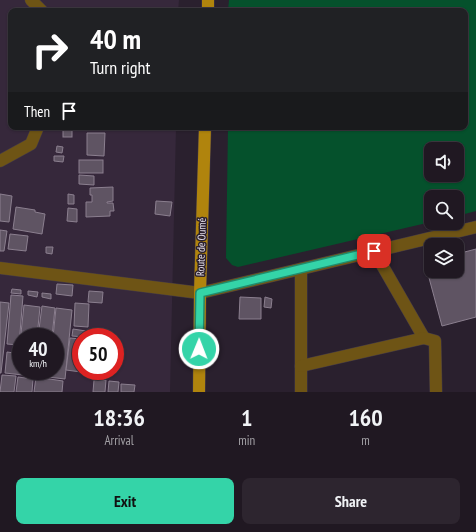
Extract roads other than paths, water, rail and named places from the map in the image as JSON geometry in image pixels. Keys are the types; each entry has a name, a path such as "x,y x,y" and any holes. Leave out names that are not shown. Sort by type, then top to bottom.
{"main road":[{"name":"Route de Oumé","path":"199,392 200,293 205,130"}],"street":[{"path":"31,0 39,8"},
{"path":"0,161 31,144 37,130"},
{"path":"0,268 200,293 476,227"},
{"path":"374,251 424,338"},
{"path":"301,269 301,392"},
{"path":"301,366 424,338 435,341 436,392"}]}
